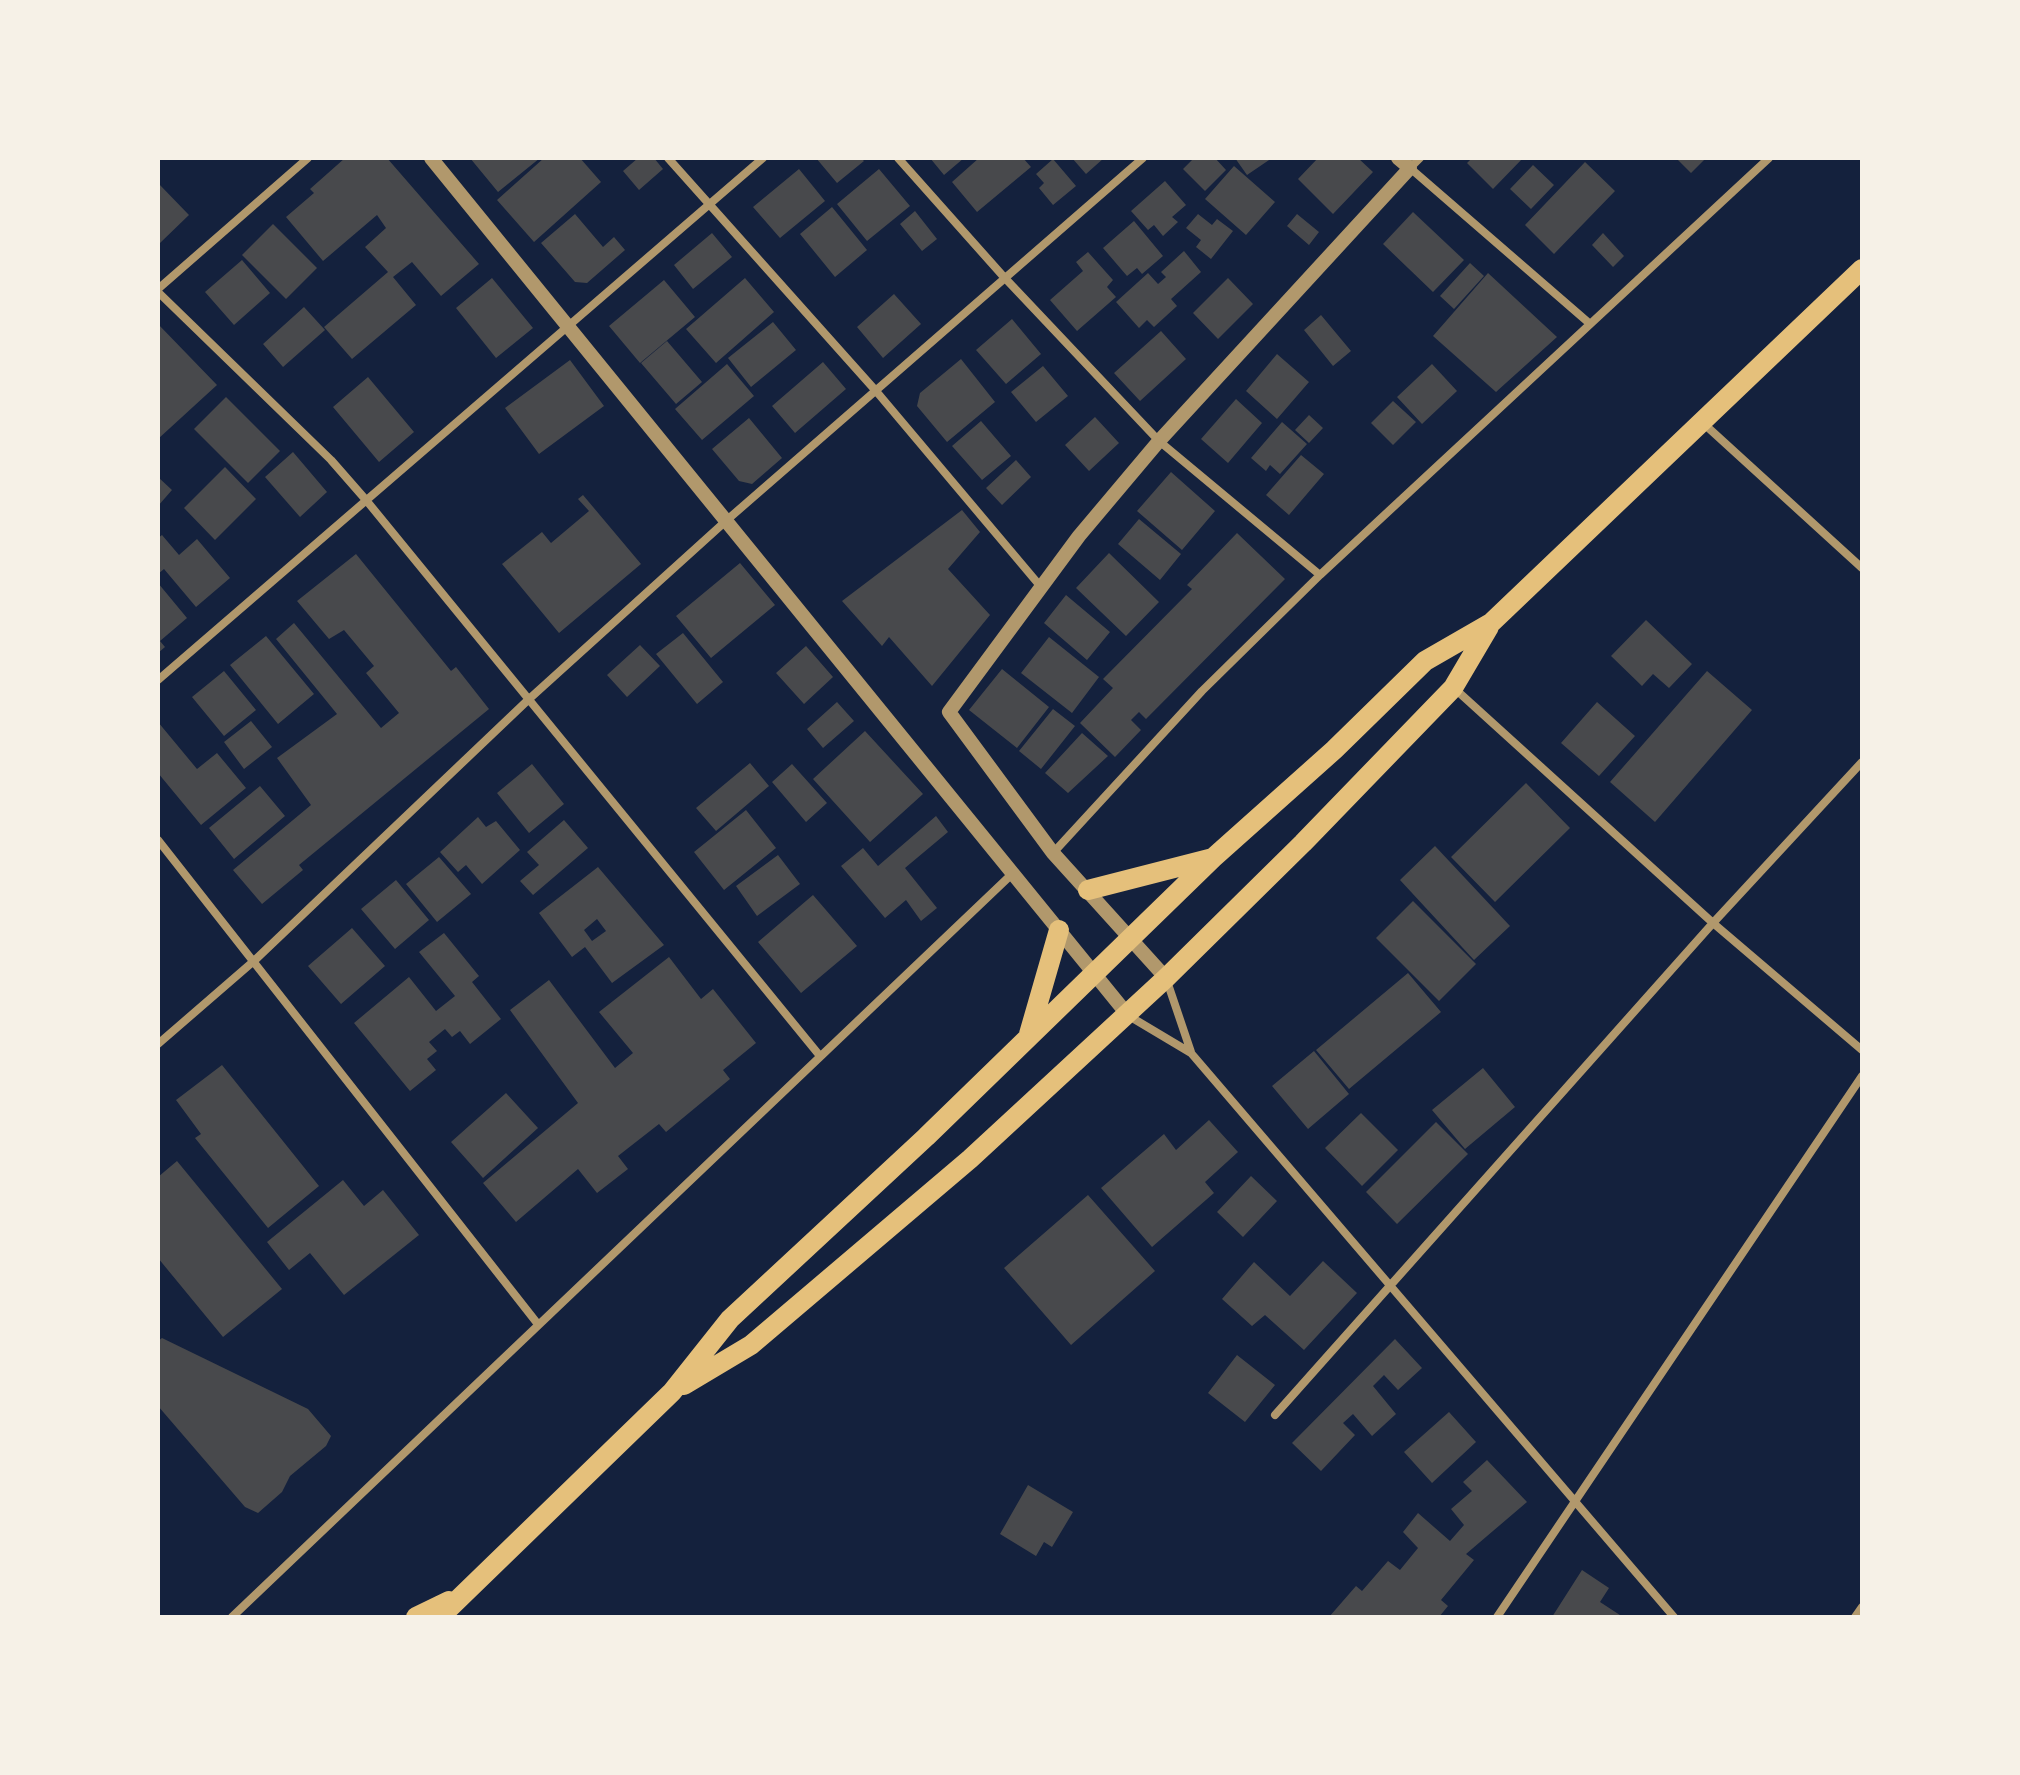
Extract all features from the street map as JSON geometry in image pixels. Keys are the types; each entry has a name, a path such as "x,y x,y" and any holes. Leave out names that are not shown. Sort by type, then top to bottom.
{"main road":[{"path":"440,1617 672,1392 730,1319 926,1137 1213,858 1334,750 1425,661 1491,623 1862,269"},
{"path":"672,1392 751,1345 981,1150 1166,978 1303,843 1453,688 1491,623"},
{"path":"1088,890 1213,858"},
{"path":"1029,1035 1059,930"},
{"path":"416,1617 467,1593"}],"street":[{"path":"308,158 158,290 331,460 366,500 820,1056"},
{"path":"431,158 1127,1014 1191,1053 1393,1285 1674,1617"},
{"path":"668,158 876,391 1041,587"},
{"path":"158,680 763,158"},
{"path":"898,158 1003,276 1159,441 1320,575"},
{"path":"158,1044 255,960 528,700 727,520 1003,276 1143,158"},
{"path":"1053,853 1202,691 1320,575 1769,158"},
{"path":"1191,1053 1166,978 1053,853 949,712 1041,587 1159,441 1409,161 1589,323"},
{"path":"1701,420 1862,568"},
{"path":"1453,688 1713,923 1862,1050"},
{"path":"1275,1415 1713,923 1862,762"},
{"path":"158,840 537,1323"},
{"path":"232,1617 537,1323 1012,874"},
{"path":"1497,1617 1862,1076"},
{"path":"1855,1617 1862,1607"}],"building":[{"path":"345,158 387,158 479,264 441,296 412,262 393,277 416,305 352,359 324,327 388,272 365,247 386,228 377,215 323,261 286,217 314,193 310,189"},
{"path":"470,158 540,158 498,192"},
{"path":"544,158 580,158 601,182 534,242 497,200"},
{"path":"638,158 654,158 663,169 639,190 623,171"},
{"path":"816,158 861,158 864,161 837,183"},
{"path":"930,158 964,158 944,175"},
{"path":"979,158 1023,158 1031,167 977,212 952,182"},
{"path":"1072,158 1104,158 1086,174"},
{"path":"1194,158 1215,158 1226,170 1205,191 1183,169"},
{"path":"1235,158 1272,158 1247,175"},
{"path":"1318,158 1358,158 1373,172 1333,214 1298,179"},
{"path":"1472,158 1523,158 1493,189 1467,163"},
{"path":"1676,158 1706,158 1691,173"},
{"path":"1053,159 1076,186 1053,205 1039,188 1044,183 1036,174"},
{"path":"1585,162 1615,191 1554,254 1525,225"},
{"path":"1533,165 1554,185 1531,209 1510,189"},
{"path":"1234,166 1275,202 1246,235 1205,199"},
{"path":"799,169 825,201 780,238 753,207"},
{"path":"879,169 910,206 867,241 837,204"},
{"path":"1165,181 1186,205 1172,217 1178,222 1163,236 1154,225 1148,230 1131,211"},
{"path":"158,183 189,215 160,243 158,241"},
{"path":"832,207 867,250 835,277 800,234"},
{"path":"915,211 937,239 922,251 900,224"},
{"path":"1413,212 1464,260 1433,292 1383,244"},
{"path":"575,214 603,247 614,237 625,250 587,283 575,282 541,243"},
{"path":"1198,214 1212,225 1217,219 1233,231 1211,259 1196,247 1201,240 1186,228"},
{"path":"1297,214 1319,232 1309,245 1287,226"},
{"path":"1134,221 1163,256 1142,274 1137,268 1127,276 1103,248"},
{"path":"273,224 317,268 286,299 242,255"},
{"path":"712,233 732,257 693,289 674,265"},
{"path":"1603,233 1624,256 1613,267 1592,245"},
{"path":"1184,251 1201,272 1171,299 1177,306 1154,327 1147,320 1139,328 1116,302 1148,273 1158,284 1166,277 1161,272"},
{"path":"1088,252 1113,280 1107,287 1116,297 1077,331 1050,300 1083,271 1076,262"},
{"path":"242,260 270,293 234,325 205,292"},
{"path":"1470,263 1484,276 1454,309 1440,296"},
{"path":"1488,273 1557,337 1496,392 1433,336"},
{"path":"492,278 533,328 496,358 456,308"},
{"path":"745,278 774,312 716,363 686,329"},
{"path":"1228,278 1253,304 1218,339 1193,313"},
{"path":"664,280 695,317 640,363 609,326"},
{"path":"894,294 921,324 883,358 857,327"},
{"path":"304,307 325,330 283,367 263,344"},
{"path":"1321,315 1351,351 1333,366 1304,330"},
{"path":"1012,319 1041,354 1006,384 976,350"},
{"path":"773,322 796,350 751,387 728,358"},
{"path":"158,324 217,385 158,439"},
{"path":"1161,331 1186,359 1140,401 1114,373"},
{"path":"667,341 702,382 676,404 641,363"},
{"path":"1277,354 1309,382 1277,419 1246,391"},
{"path":"961,359 995,402 947,442 917,406 920,393"},
{"path":"570,360 604,406 539,454 505,408"},
{"path":"823,362 846,389 795,433 772,406"},
{"path":"727,364 754,396 702,440 675,409"},
{"path":"1432,364 1457,391 1422,424 1397,397"},
{"path":"1043,366 1068,396 1036,422 1011,392"},
{"path":"368,377 414,432 379,462 333,407"},
{"path":"226,397 280,451 248,483 194,429"},
{"path":"1236,399 1262,423 1228,463 1201,439"},
{"path":"1393,401 1416,422 1393,445 1371,423"},
{"path":"1309,415 1323,428 1309,443 1295,430"},
{"path":"1095,417 1119,443 1089,471 1065,445"},
{"path":"749,418 782,458 752,484 739,481 712,449"},
{"path":"981,421 1011,456 982,480 952,446"},
{"path":"1282,422 1307,444 1280,474 1270,465 1266,471 1251,458"},
{"path":"293,452 327,492 300,517 265,477"},
{"path":"1301,455 1324,474 1289,515 1266,495"},
{"path":"1016,460 1031,477 1002,505 986,488"},
{"path":"225,467 256,499 215,540 184,508"},
{"path":"1171,472 1215,511 1182,550 1137,511"},
{"path":"158,477 172,490 158,506"},
{"path":"583,495 641,564 559,633 502,564 542,532 551,543 589,511 578,499"},
{"path":"962,510 980,532 948,569 990,615 932,686 889,637 882,646 842,601"},
{"path":"1139,519 1181,554 1160,580 1118,544"},
{"path":"1237,533 1285,579 1146,719 1139,712 1131,720 1141,730 1115,757 1080,723 1113,688 1103,679 1192,589 1187,585"},
{"path":"162,535 179,555 197,539 230,578 196,607 164,569 158,574 158,538"},
{"path":"1109,553 1159,602 1126,636 1076,588"},
{"path":"356,554 451,671 456,667 489,709 299,865 303,870 262,904 233,870 311,805 277,758 337,714 276,639 294,623 381,728 399,713 366,673 374,666 344,630 329,639 297,601"},
{"path":"740,563 775,605 711,658 676,616"},
{"path":"158,583 187,618 160,641 165,647 158,653"},
{"path":"1066,595 1110,632 1087,660 1044,623"},
{"path":"1646,620 1692,664 1669,688 1653,674 1642,686 1611,656"},
{"path":"683,633 723,682 697,704 656,654"},
{"path":"266,636 314,694 278,724 230,665"},
{"path":"1049,637 1099,677 1072,713 1021,673"},
{"path":"640,645 660,666 627,697 607,675"},
{"path":"806,646 833,677 804,704 776,673"},
{"path":"1002,669 1049,707 1017,748 969,710"},
{"path":"224,671 256,710 224,736 192,697"},
{"path":"1707,671 1752,710 1655,822 1610,782"},
{"path":"837,702 854,721 823,748 807,729"},
{"path":"1597,702 1635,736 1599,776 1561,743"},
{"path":"1053,709 1075,726 1041,769 1019,751"},
{"path":"251,721 272,747 244,769 224,742"},
{"path":"158,722 197,769 217,753 246,788 201,825 158,773"},
{"path":"865,731 923,794 870,842 813,779"},
{"path":"1082,733 1108,756 1068,793 1045,773"},
{"path":"750,763 769,786 716,831 696,808"},
{"path":"532,764 564,804 529,833 497,793"},
{"path":"792,764 827,803 806,822 772,782"},
{"path":"1526,783 1570,828 1495,902 1451,857"},
{"path":"260,786 285,816 234,859 209,828"},
{"path":"746,810 776,848 724,890 694,852"},
{"path":"936,816 948,832 905,868 937,908 921,921 906,900 885,918 841,866 863,848 878,866"},
{"path":"478,817 486,827 496,821 520,850 482,884 466,865 458,872 440,852"},
{"path":"564,820 588,848 533,895 520,881 539,865 527,852"},
{"path":"1435,846 1510,926 1474,960 1400,880"},
{"path":"778,855 800,884 757,916 736,886"},
{"path":"439,857 471,894 437,922 406,884"},
{"path":"598,867 664,945 612,983 585,947 572,957 539,913","holes":["597,919 606,931 592,941 584,930"]},
{"path":"396,880 429,920 395,949 361,909"},
{"path":"813,895 857,946 801,993 758,942"},
{"path":"1413,901 1476,964 1439,1001 1376,938"},
{"path":"352,928 385,966 341,1004 308,966"},
{"path":"444,933 479,976 472,982 501,1019 470,1044 460,1031 452,1037 445,1029 429,1042 437,1051 427,1059 436,1070 410,1091 354,1023 409,977 436,1011 455,996 419,952"},
{"path":"669,957 701,999 713,989 756,1043 723,1070 730,1079 666,1132 659,1124 618,1156 628,1169 597,1193 578,1169 516,1222 483,1183 578,1103 510,1010 549,980 615,1068 633,1053 599,1012"},
{"path":"1408,973 1441,1012 1349,1089 1316,1050"},
{"path":"1314,1051 1349,1094 1308,1129 1272,1086"},
{"path":"222,1065 319,1186 268,1228 195,1138 201,1134 176,1100"},
{"path":"1483,1068 1515,1107 1465,1149 1432,1110"},
{"path":"506,1093 538,1128 483,1178 451,1142"},
{"path":"1361,1113 1398,1150 1362,1186 1325,1148"},
{"path":"1209,1120 1238,1152 1205,1182 1214,1193 1152,1247 1101,1188 1164,1134 1176,1150"},
{"path":"1436,1122 1468,1154 1397,1224 1366,1192"},
{"path":"177,1161 282,1289 223,1337 158,1258 158,1177"},
{"path":"1251,1176 1277,1201 1243,1237 1217,1212"},
{"path":"343,1180 364,1206 383,1190 419,1235 344,1295 310,1253 289,1270 267,1242"},
{"path":"1088,1195 1155,1271 1071,1345 1004,1268"},
{"path":"1323,1261 1357,1293 1304,1350 1265,1315 1252,1326 1222,1299 1254,1262 1290,1296"},
{"path":"162,1338 308,1409 331,1436 326,1446 290,1476 282,1492 258,1513 245,1507 158,1406 158,1341"},
{"path":"1395,1339 1422,1368 1398,1390 1384,1375 1373,1386 1396,1414 1372,1436 1353,1414 1343,1423 1355,1435 1321,1471 1292,1443"},
{"path":"1237,1355 1275,1385 1245,1422 1208,1393"},
{"path":"1449,1412 1476,1442 1432,1483 1404,1452"},
{"path":"1487,1460 1527,1502 1466,1554 1474,1560 1441,1600 1448,1606 1439,1617 1329,1617 1356,1586 1362,1591 1388,1561 1400,1570 1418,1548 1403,1532 1418,1513 1450,1541 1464,1525 1451,1509 1472,1491 1463,1482"},
{"path":"1028,1485 1073,1512 1052,1547 1044,1542 1036,1556 1000,1534"},
{"path":"1582,1570 1609,1588 1600,1602 1623,1617 1552,1617"}]}
